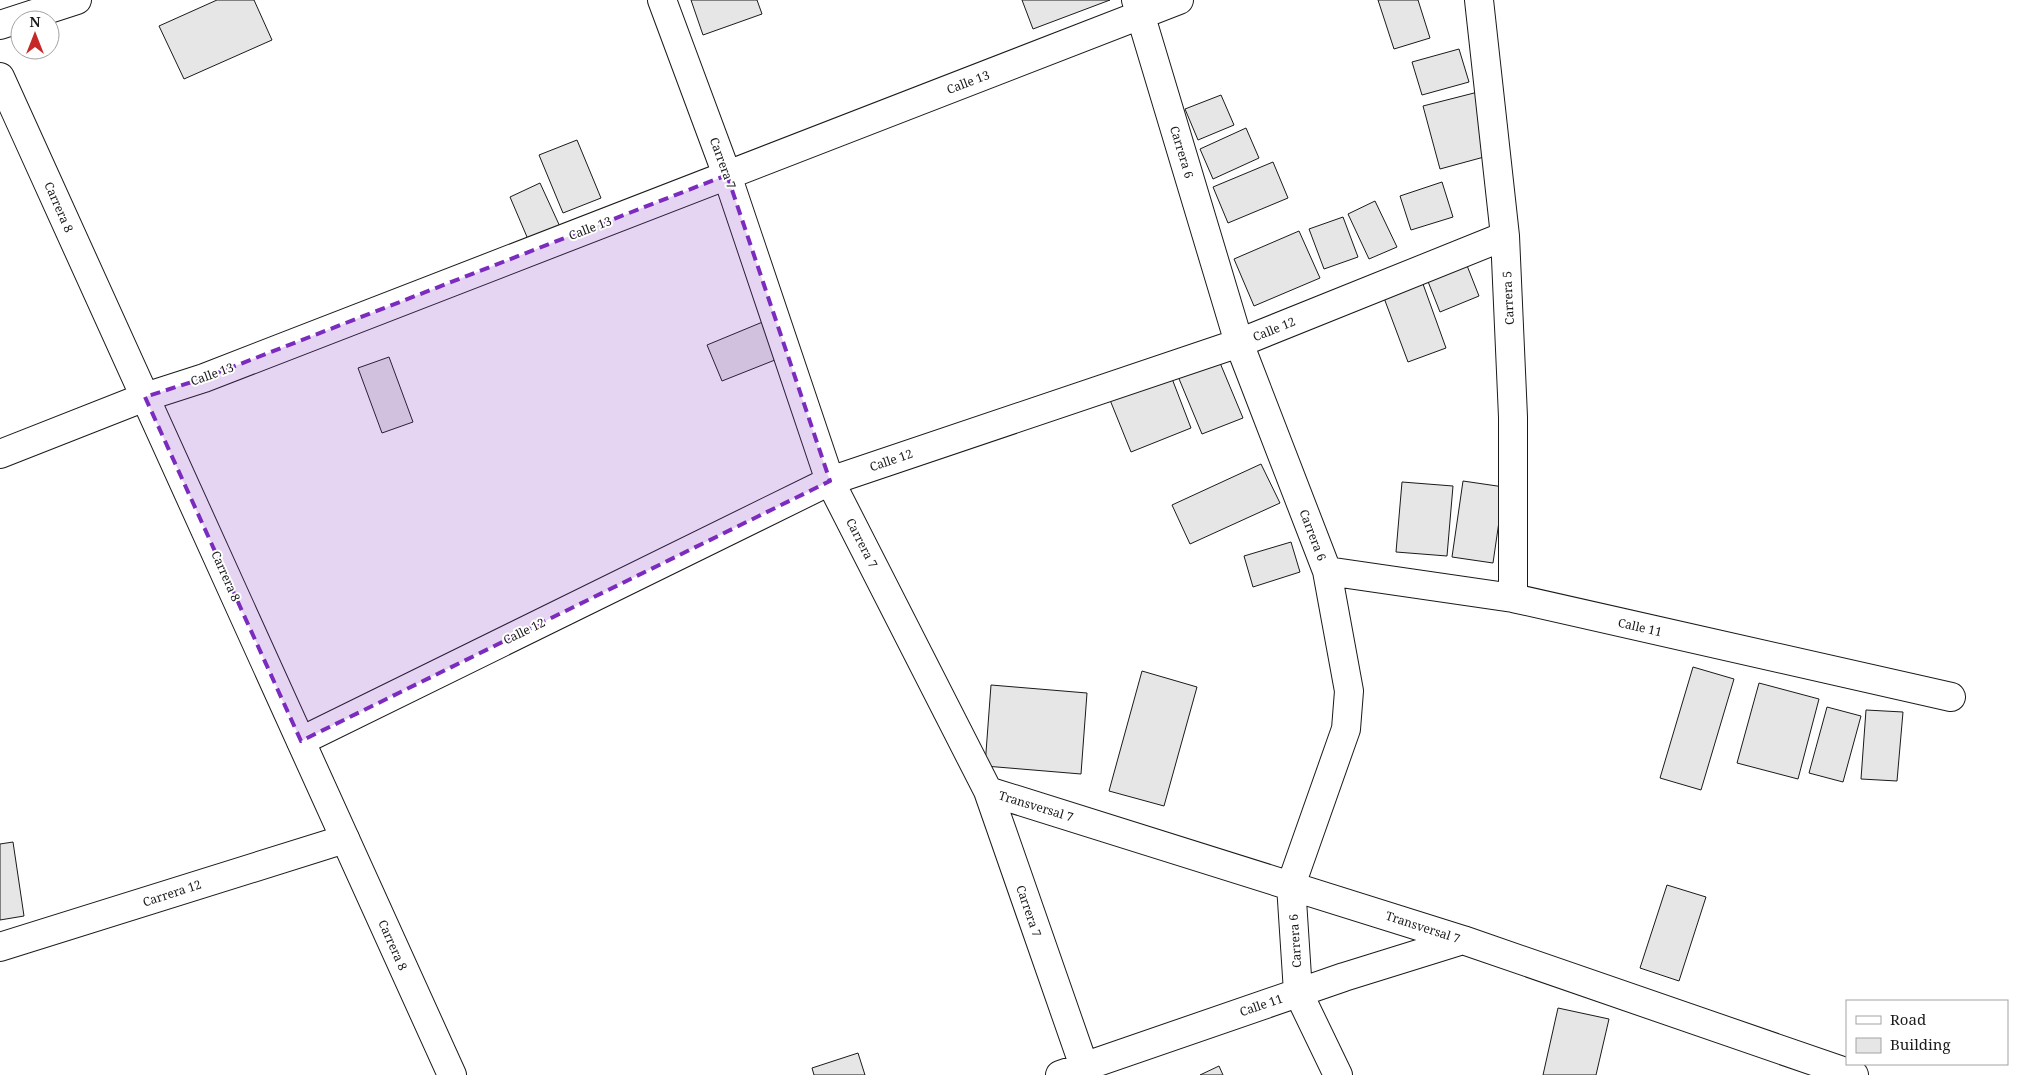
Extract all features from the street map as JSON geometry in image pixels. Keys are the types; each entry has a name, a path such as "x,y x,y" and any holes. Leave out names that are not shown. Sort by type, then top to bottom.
{"main road":[{"path":"0,25 77,0"},
{"name":"Carrera 7","path":"662,0 727,175 830,481 988,791 1077,1072"},
{"name":"Calle 13","path":"0,454 145,397 204,378 727,175 1138,7 1179,0"},
{"name":"Carrera 5","path":"1480,0 1505,236 1513,417 1513,598"},
{"name":"Carrera 6","path":"1138,7 1239,343 1327,571 1349,692 1346,729 1291,885 1298,992 1338,1075"},
{"name":"Carrera 8","path":"0,77 452,1075"},
{"name":"Calle 12","path":"301,741 830,481 1239,343 1505,236"},
{"name":"Calle 11","path":"1327,571 1513,598 1951,697"},
{"name":"Transversal 7","path":"988,791 1463,940 1854,1075"},
{"name":"Carrera 12","path":"0,947 345,839"},
{"name":"Calle 11","path":"1077,1072 1298,992 1463,940"}],"highlighted area":[{"path":"727,175 830,481 301,741 145,397 204,378"}],"building":[{"path":"217,0 254,0 272,40 184,79 159,26"},
{"path":"691,0 757,0 762,14 703,35"},
{"path":"1022,0 1110,0 1033,29"},
{"path":"1378,0 1418,0 1430,38 1394,49"},
{"path":"1459,49 1469,82 1422,95 1412,62"},
{"path":"1478,92 1495,154 1440,169 1423,106"},
{"path":"1221,95 1234,125 1198,140 1185,109"},
{"path":"1246,128 1259,158 1213,179 1200,149"},
{"path":"577,140 601,198 563,213 539,155"},
{"path":"1273,162 1288,198 1228,223 1213,187"},
{"path":"1442,182 1453,217 1411,230 1400,196"},
{"path":"540,183 562,231 530,244 510,197"},
{"path":"1375,201 1397,247 1369,259 1348,214"},
{"path":"1343,217 1358,257 1324,269 1309,229"},
{"path":"1299,231 1320,278 1254,306 1234,259"},
{"path":"1466,263 1479,296 1440,312 1427,279"},
{"path":"1423,284 1446,348 1408,362 1384,298"},
{"path":"765,321 780,358 722,381 707,345"},
{"path":"389,357 413,422 382,433 358,368"},
{"path":"1218,358 1243,418 1202,434 1177,374"},
{"path":"1171,376 1191,428 1131,452 1110,400"},
{"path":"1261,464 1280,503 1190,544 1172,505"},
{"path":"1463,481 1504,487 1493,563 1452,557"},
{"path":"1402,482 1453,486 1447,556 1396,552"},
{"path":"1291,542 1300,572 1253,587 1244,556"},
{"path":"1693,667 1734,679 1701,790 1660,778"},
{"path":"1142,671 1197,687 1164,806 1109,791"},
{"path":"1759,683 1819,699 1798,779 1737,763"},
{"path":"991,685 1087,693 1081,774 985,766"},
{"path":"1827,707 1861,716 1843,782 1809,773"},
{"path":"1866,710 1903,712 1897,781 1861,779"},
{"path":"13,842 24,916 0,920 0,844"},
{"path":"1667,885 1706,897 1679,981 1640,968"},
{"path":"1558,1008 1609,1019 1596,1075 1543,1075"},
{"path":"858,1053 865,1075 814,1075 812,1068"},
{"path":"1219,1066 1223,1075 1200,1075"}]}
